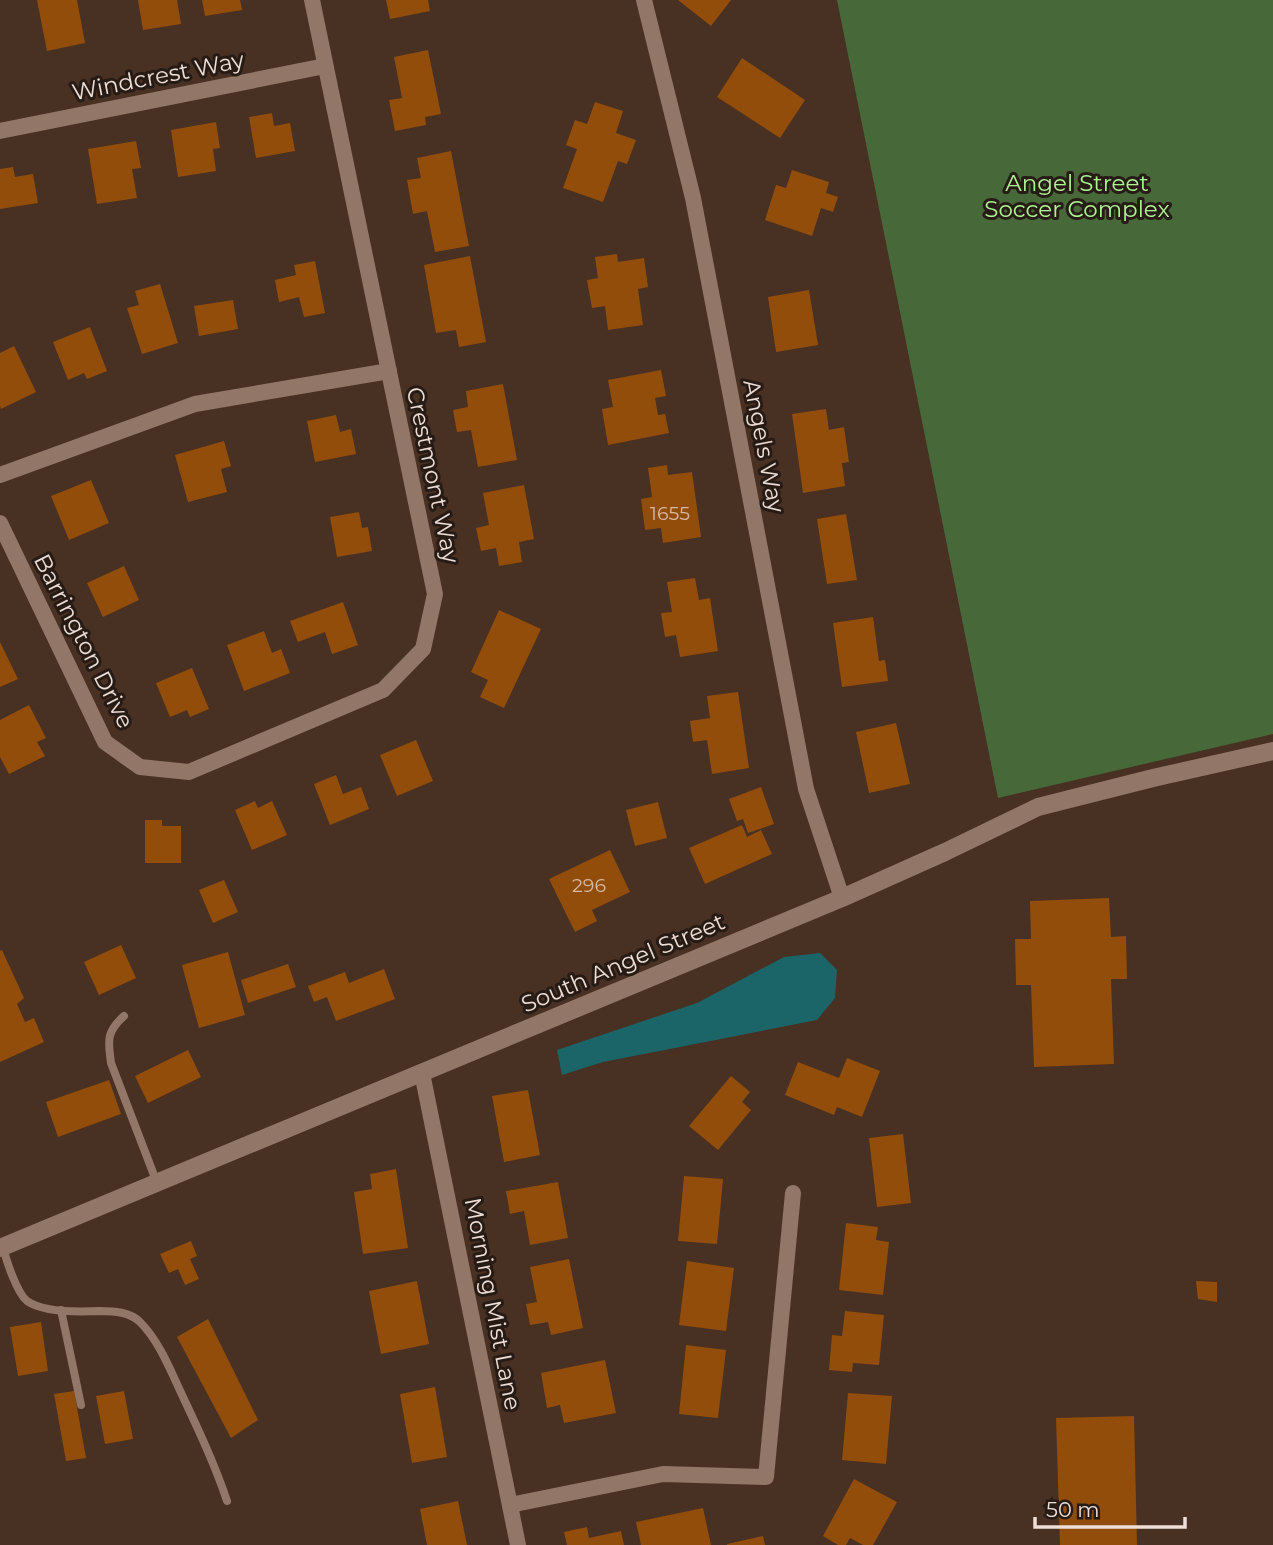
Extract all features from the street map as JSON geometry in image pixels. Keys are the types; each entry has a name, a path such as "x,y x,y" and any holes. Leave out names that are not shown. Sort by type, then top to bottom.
{"street":[{"name":"Crestmont Way","path":"140,767 189,772 213,762 383,690 423,649 435,594 313,0"},
{"name":"Angels Way","path":"644,0 694,198 806,789 842,898"},
{"name":"Windcrest Way","path":"0,131 325,66"},
{"path":"0,475 195,404 389,371"},
{"name":"Barrington Drive","path":"0,523 105,742 140,767"},
{"name":"South Angel Street","path":"1,1245 157,1183 842,898 1038,807 1273,751"},
{"name":"Morning Mist Lane","path":"422,1073 518,1545"},
{"path":"510,1505 663,1474 766,1477 793,1192"}],"lane":[{"path":"124,1016 114,1025 108,1042 111,1063 157,1183"},
{"path":"1,1245 25,1299 40,1308 116,1311 138,1320 155,1340 168,1365 228,1501"},
{"path":"61,1310 81,1405"}],"green space":[{"name":"Angel Street Soccer Complex","path":"837,0 1273,0 1273,734 998,798"}],"water":[{"path":"820,953 837,970 835,998 817,1020 603,1062 562,1075 557,1050 697,1003 784,957"}],"building":[{"path":"37,0 77,0 85,43 47,51"},
{"path":"138,0 177,0 181,24 143,30"},
{"path":"202,0 240,0 242,10 205,16"},
{"path":"386,0 428,0 430,11 390,19"},
{"path":"678,0 731,0 711,26"},
{"path":"428,50 441,114 425,117 426,125 395,131 389,100 402,98 394,57"},
{"path":"742,58 805,100 780,138 717,97"},
{"path":"595,102 623,111 616,133 636,140 627,164 618,161 603,202 563,188 577,149 566,145 575,120 587,124"},
{"path":"272,113 274,126 290,123 295,151 256,158 249,117"},
{"path":"216,122 220,148 213,149 216,171 178,177 171,130"},
{"path":"136,141 141,168 132,169 137,198 97,204 88,149"},
{"path":"451,151 469,246 435,252 427,211 413,214 407,180 421,178 417,158"},
{"path":"13,167 15,177 33,174 38,203 0,209 0,169"},
{"path":"792,170 829,182 826,193 838,197 833,212 821,208 812,236 765,220 776,185 786,188"},
{"path":"617,254 618,262 644,258 648,287 638,289 643,325 608,330 605,306 592,308 587,280 598,278 595,257"},
{"path":"470,256 486,342 459,347 456,330 436,333 424,265"},
{"path":"315,261 325,313 304,317 299,297 279,302 275,280 296,275 294,265"},
{"path":"160,284 178,343 142,354 127,308 139,305 135,291"},
{"path":"809,290 818,345 776,352 768,297"},
{"path":"233,300 238,329 199,336 194,306"},
{"path":"90,327 107,371 87,379 84,373 68,380 53,342"},
{"path":"14,346 36,392 1,409 0,353"},
{"path":"661,370 666,396 655,398 658,415 665,414 669,433 608,445 602,409 613,407 608,380"},
{"path":"503,384 517,460 478,467 471,430 457,432 453,410 468,407 466,391"},
{"path":"826,409 829,430 844,427 849,462 842,463 845,486 803,493 792,414"},
{"path":"336,415 340,432 351,429 356,454 315,462 307,421"},
{"path":"224,441 231,466 221,469 227,492 188,502 175,455"},
{"path":"667,465 668,475 692,472 701,537 663,543 661,528 645,530 641,499 652,497 648,468"},
{"path":"91,480 109,523 69,540 51,496"},
{"path":"524,485 534,539 519,542 522,562 499,566 496,548 481,551 476,528 489,525 483,493"},
{"path":"359,512 362,528 368,527 372,551 337,557 330,517"},
{"path":"846,514 857,580 827,584 817,519"},
{"path":"124,566 139,600 103,617 87,583"},
{"path":"695,578 699,600 710,598 718,651 680,657 676,635 665,637 661,613 672,612 667,582"},
{"path":"343,602 358,645 332,654 325,632 298,642 290,621"},
{"path":"499,610 541,629 504,708 480,697 488,680 471,672"},
{"path":"873,617 879,661 885,660 888,681 842,687 833,623"},
{"path":"264,631 272,653 281,649 290,673 244,691 227,645"},
{"path":"0,642 18,679 0,687"},
{"path":"192,668 209,709 190,717 187,710 170,717 156,683"},
{"path":"738,692 749,768 712,774 707,740 693,742 690,721 710,718 707,696"},
{"path":"29,705 46,738 37,742 45,756 9,774 0,757 0,720"},
{"path":"896,723 910,784 869,793 856,732"},
{"path":"416,740 433,781 397,796 380,755"},
{"path":"336,775 343,794 361,787 369,809 330,825 314,784"},
{"path":"761,787 774,824 748,833 743,819 737,821 729,799"},
{"path":"255,801 258,808 272,801 287,835 252,850 235,810"},
{"path":"658,802 667,838 635,846 626,810"},
{"path":"145,820 162,820 162,826 181,826 181,863 145,863"},
{"path":"742,825 747,837 761,830 772,854 705,884 689,848"},
{"path":"610,850 630,892 592,910 597,921 575,932 549,879"},
{"path":"224,880 238,912 213,923 199,890"},
{"path":"1109,898 1111,937 1126,936 1127,979 1111,979 1114,1064 1034,1067 1031,985 1016,985 1015,939 1031,939 1030,901"},
{"path":"121,945 136,978 99,995 84,962"},
{"path":"2,950 24,998 17,1004 25,1022 34,1018 44,1042 0,1062 0,951"},
{"path":"228,952 245,1015 199,1028 182,965"},
{"path":"288,964 296,987 248,1003 241,980"},
{"path":"384,969 395,999 336,1021 327,997 314,1002 308,986 345,972 349,983"},
{"path":"188,1050 201,1077 148,1103 135,1076"},
{"path":"847,1058 880,1071 862,1117 837,1107 834,1115 785,1095 798,1062 839,1078"},
{"path":"731,1076 750,1092 742,1102 751,1110 718,1150 689,1126"},
{"path":"109,1080 121,1114 58,1137 46,1102"},
{"path":"528,1090 540,1155 504,1162 492,1096"},
{"path":"903,1134 911,1203 877,1207 869,1138"},
{"path":"396,1169 408,1248 363,1254 354,1192 372,1189 370,1174"},
{"path":"684,1176 723,1179 717,1244 678,1241"},
{"path":"558,1182 568,1238 530,1245 524,1211 510,1214 506,1191"},
{"path":"846,1223 878,1227 876,1240 889,1242 883,1295 839,1290"},
{"path":"191,1241 197,1256 190,1259 199,1279 185,1285 178,1269 169,1273 160,1254"},
{"path":"569,1259 583,1328 551,1335 548,1322 530,1325 526,1304 537,1302 530,1267"},
{"path":"687,1261 734,1268 726,1331 679,1325"},
{"path":"417,1281 429,1344 381,1354 369,1291"},
{"path":"1196,1281 1217,1282 1217,1302 1198,1299"},
{"path":"845,1311 884,1315 879,1365 853,1363 852,1372 829,1370 832,1335 842,1336"},
{"path":"208,1319 258,1420 231,1438 177,1337"},
{"path":"41,1322 48,1371 18,1376 10,1327"},
{"path":"686,1345 726,1350 718,1418 679,1414"},
{"path":"605,1360 616,1413 564,1423 560,1405 547,1408 541,1373"},
{"path":"435,1387 447,1457 412,1463 400,1394"},
{"path":"74,1391 86,1458 66,1461 54,1394"},
{"path":"124,1391 133,1439 105,1444 96,1396"},
{"path":"848,1393 892,1396 886,1464 842,1460"},
{"path":"1134,1416 1137,1545 1060,1545 1056,1418"},
{"path":"854,1479 897,1502 873,1545 863,1545 850,1538 846,1545 838,1545 823,1536"},
{"path":"458,1501 467,1545 427,1545 420,1509"},
{"path":"703,1508 711,1545 641,1545 636,1522"},
{"path":"587,1527 589,1538 621,1531 624,1545 567,1545 564,1532"},
{"path":"763,1536 765,1545 727,1545 727,1544"}]}
